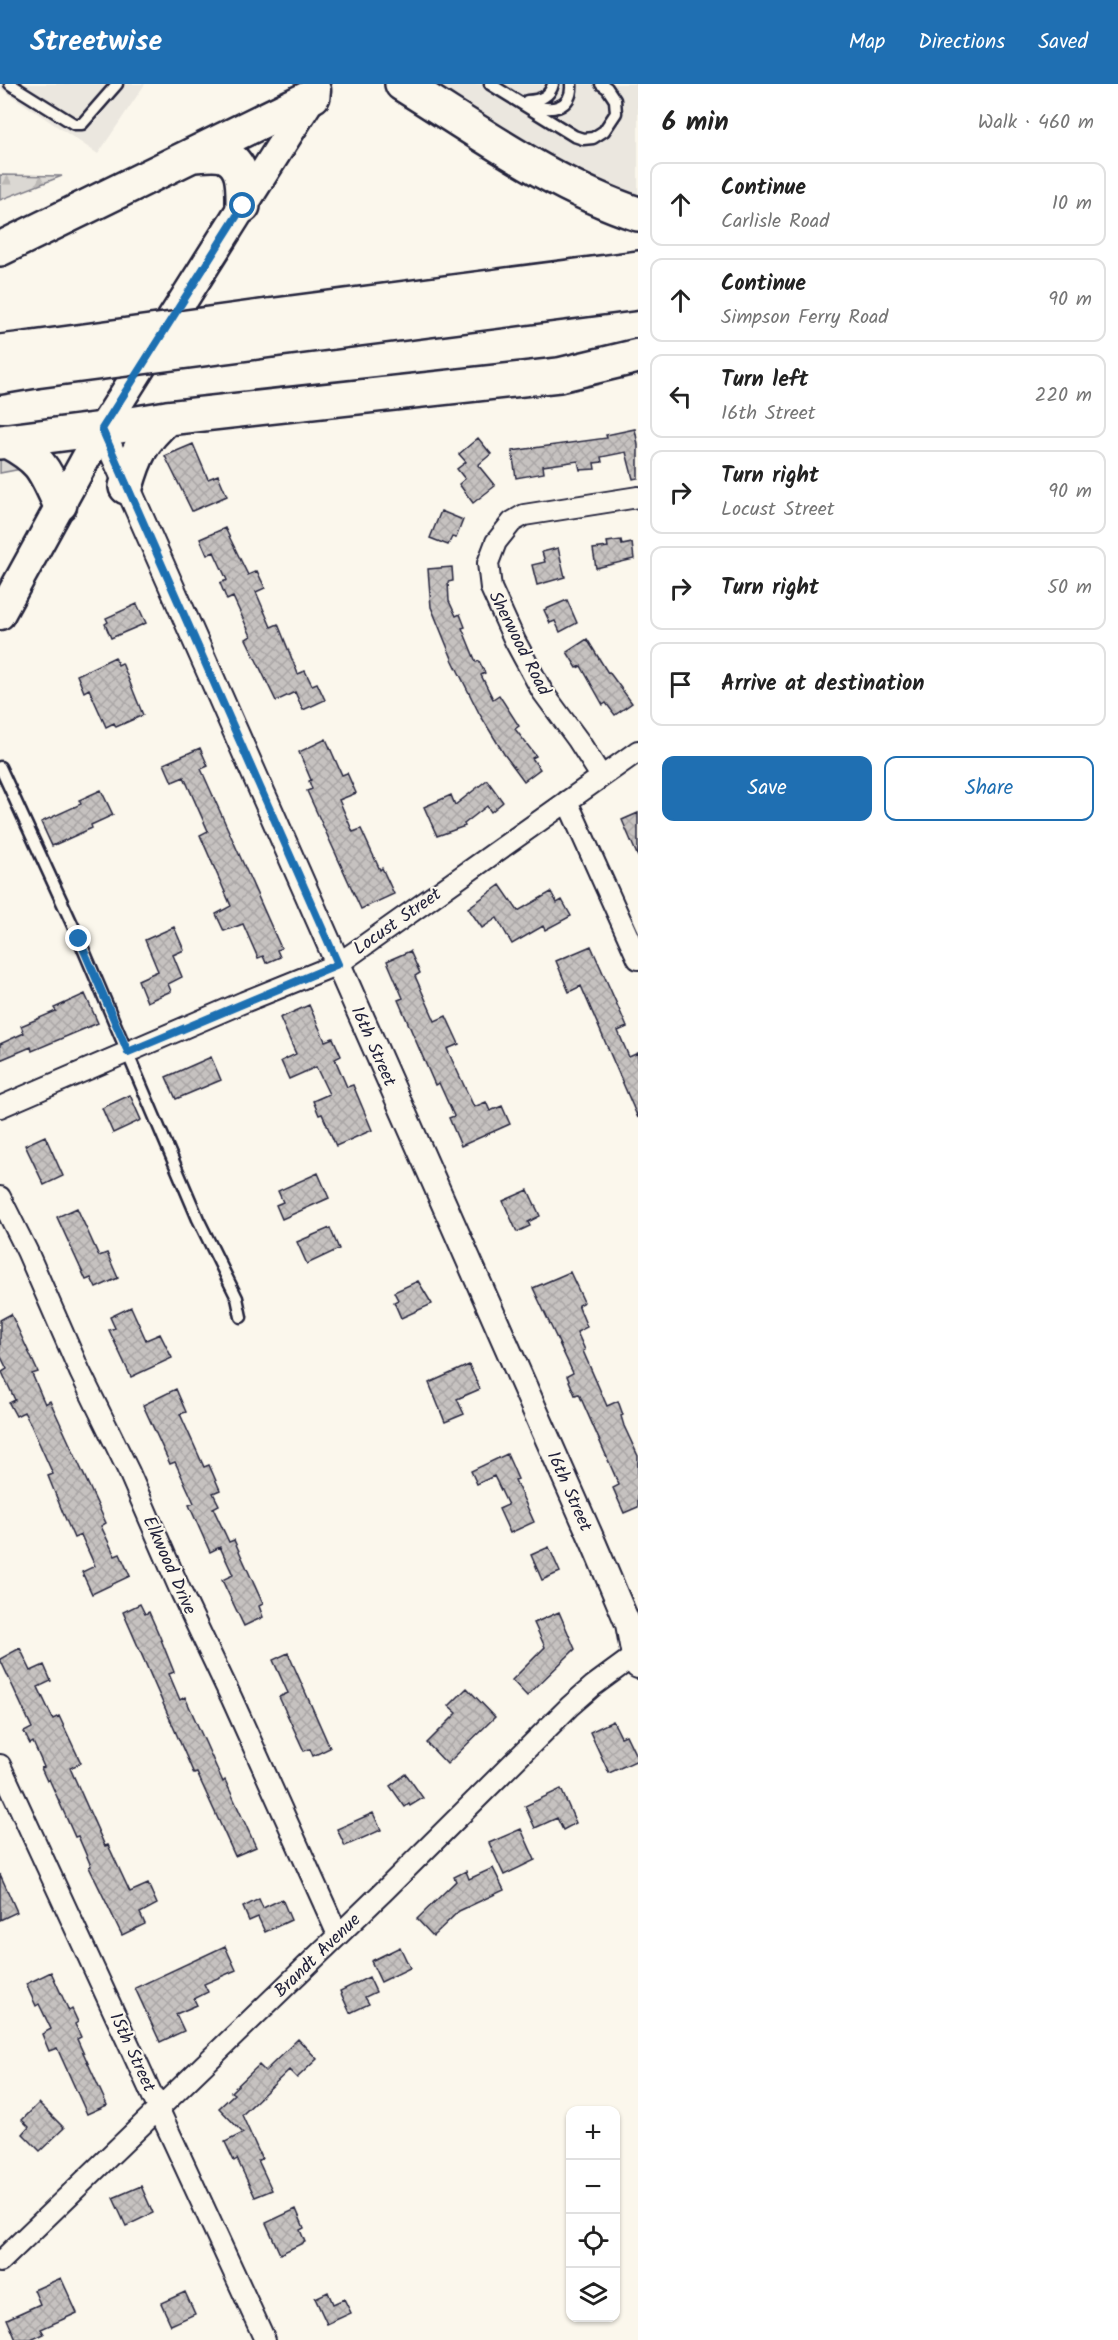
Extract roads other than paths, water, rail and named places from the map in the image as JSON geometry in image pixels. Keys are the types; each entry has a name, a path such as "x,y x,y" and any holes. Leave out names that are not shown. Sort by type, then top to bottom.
{"highway":[{"path":"402,84 564,183 600,201 638,214"},
{"path":"0,249 192,155 316,90"},
{"path":"192,155 224,155 234,162 242,176 235,220"},
{"path":"0,376 34,360 270,328 638,268"},
{"path":"270,328 638,293"},
{"path":"0,352 34,360"},
{"path":"4,442 167,418 559,375 638,356"},
{"path":"126,486 135,456 143,442 167,418"},
{"path":"4,442 31,454 43,468 60,504"}],"main road":[{"path":"0,615 102,429 316,90"}],"street":[{"name":"16th Street","path":"102,429 594,1544 628,1624 637,1658"},
{"name":"Sherwood Road","path":"601,776 542,691 515,641 491,588 489,557 502,532 524,515 638,497"},
{"name":"Locust Street","path":"0,1107 338,964 638,751"},
{"path":"567,801 638,959"},
{"name":"Elkwood Drive","path":"0,1197 27,1251 80,1372 129,1472 181,1592 237,1710 338,1935"},
{"name":"Brandt Avenue","path":"0,2262 338,1935 570,1706 637,1658"},
{"name":"15th Street","path":"0,1765 265,2340"}],"lane":[{"path":"10,84 74,124 82,124 117,84"},
{"path":"490,84 574,136 584,139 593,138 604,131 616,113 615,100 607,88 601,84"},
{"path":"527,101 545,97 553,84"},
{"path":"501,92 512,91 546,110 561,106 569,99 571,84"},
{"path":"0,767 79,939 198,1219 237,1298 241,1317"}]}
